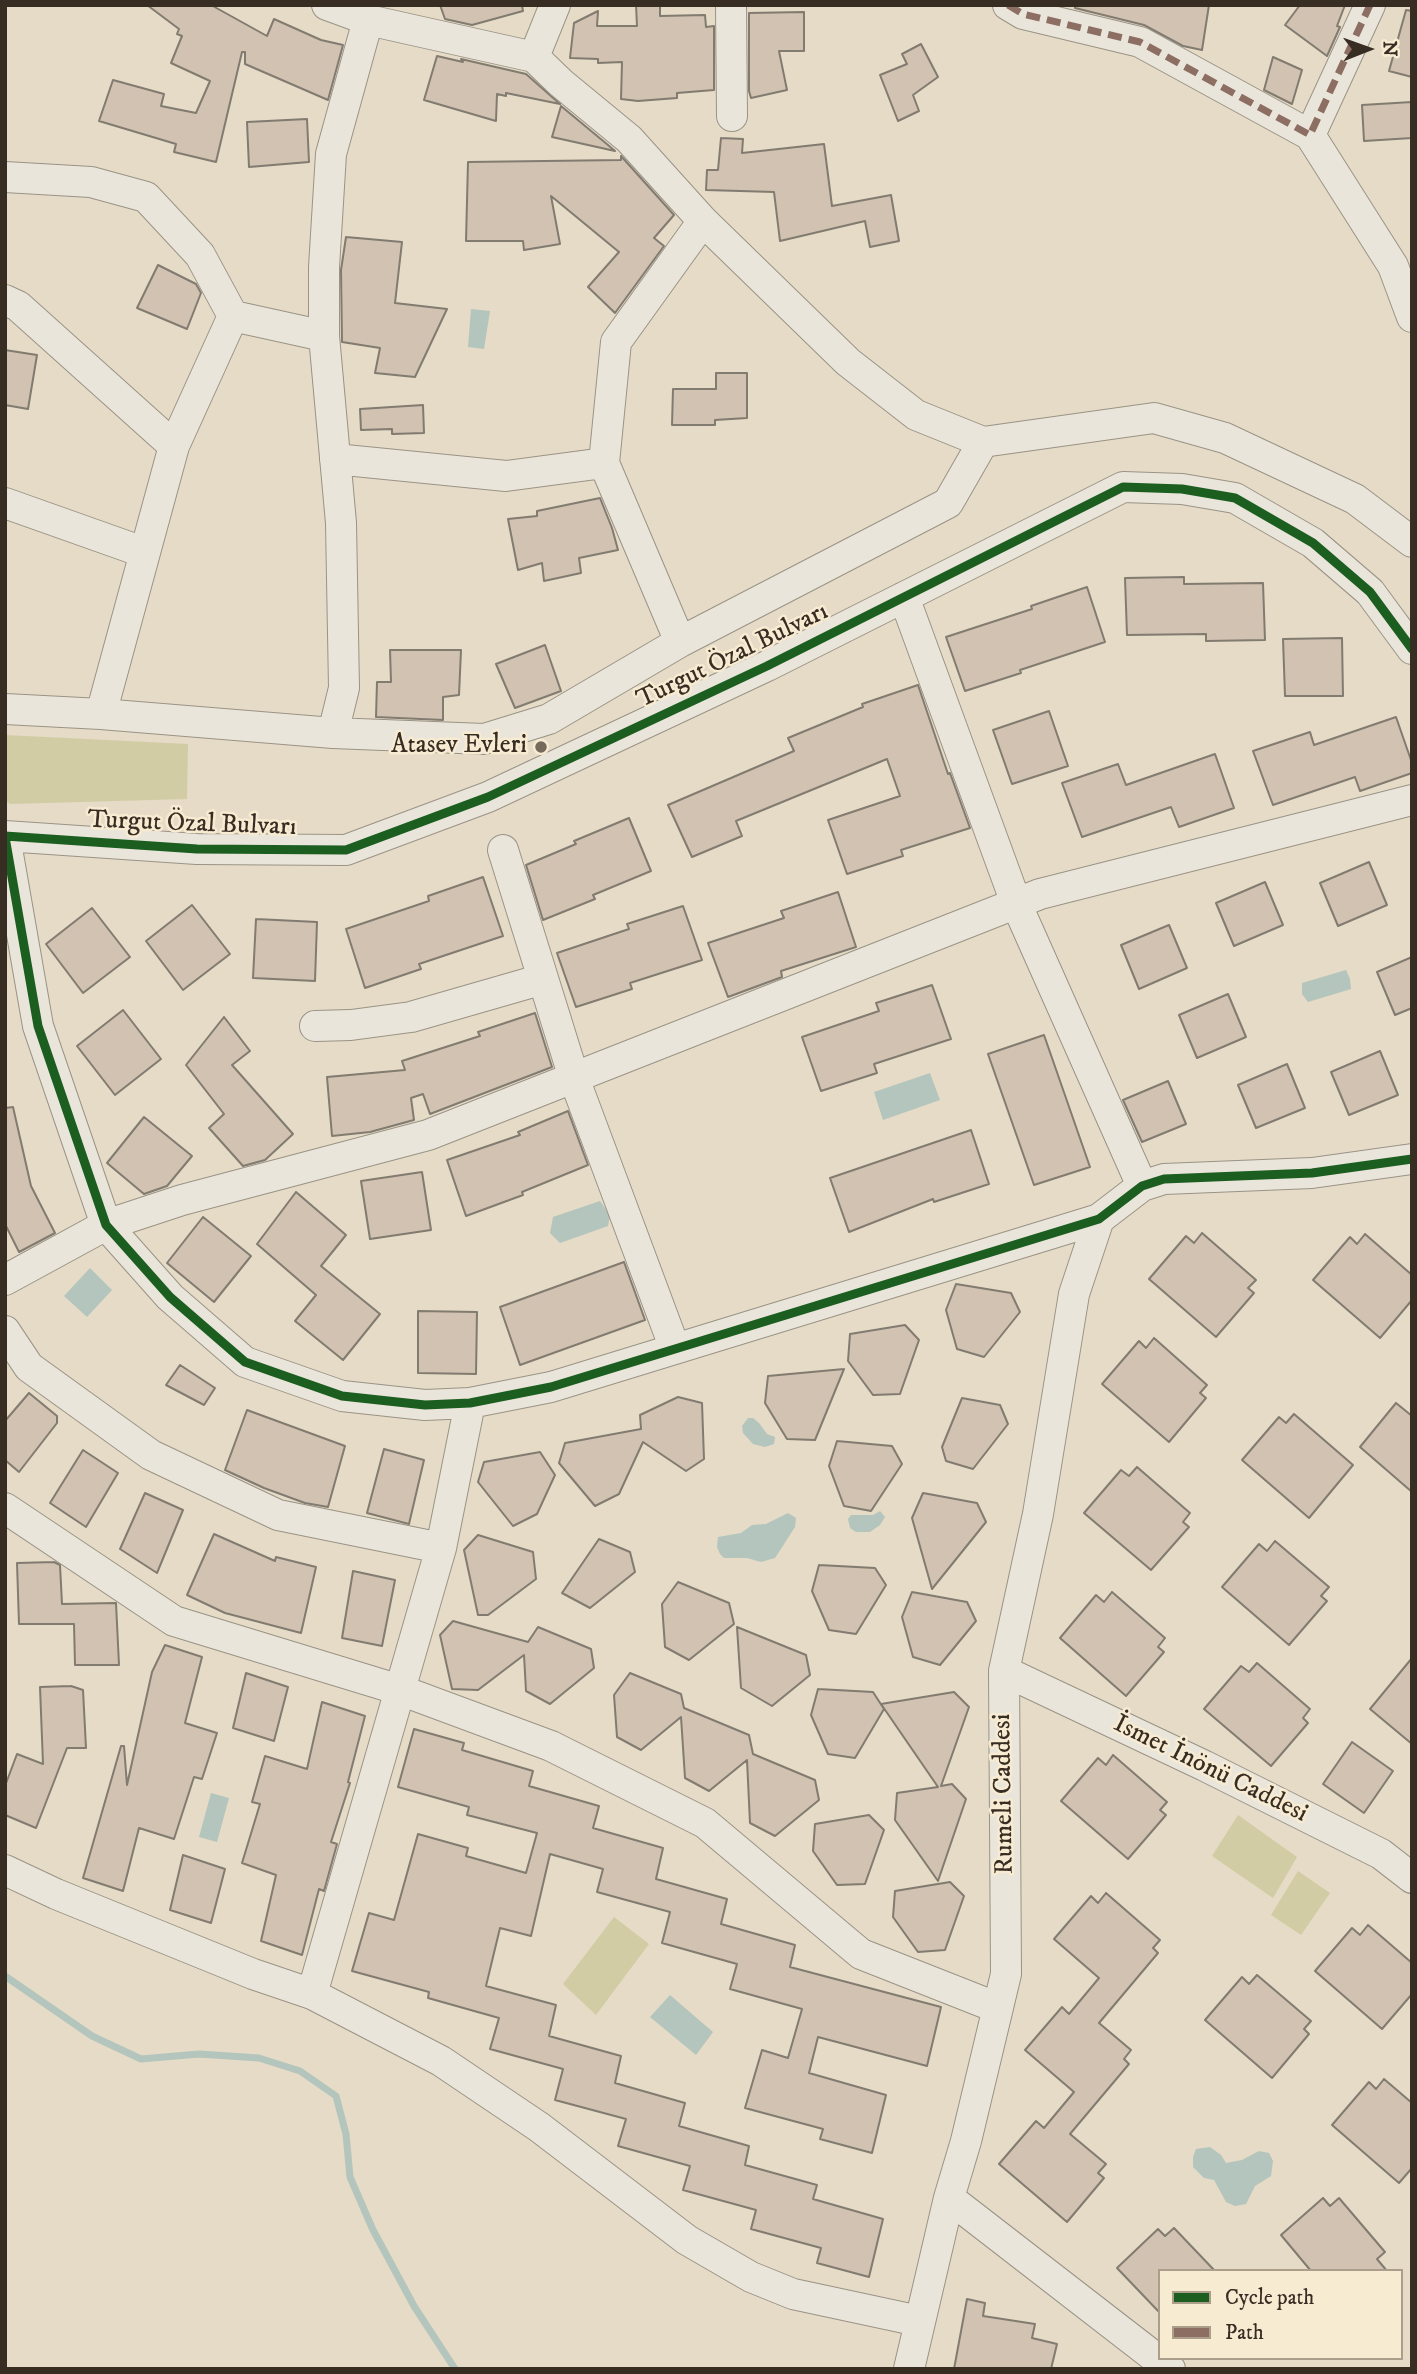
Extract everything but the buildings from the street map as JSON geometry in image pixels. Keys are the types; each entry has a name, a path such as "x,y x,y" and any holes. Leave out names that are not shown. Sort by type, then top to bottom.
{"street":[{"path":"327,5 368,20 534,57 629,139 703,221 848,362 916,415 983,442 1154,418 1224,438 1355,499 1412,542"},
{"path":"534,57 555,5"},
{"path":"731,5 732,117"},
{"path":"1008,5 1023,14 1140,42 1310,135 1393,266 1412,317"},
{"path":"1310,135 1370,5"},
{"path":"333,733 344,688 341,523 324,336 324,267 331,154 368,20"},
{"path":"5,177 91,182 146,198 200,255 233,316 324,336"},
{"path":"680,642 604,463 616,342 703,221"},
{"path":"5,300 18,306 174,446"},
{"path":"101,714 174,446 233,316"},
{"path":"5,709 333,733 484,738 549,719 680,642 948,503 983,442"},
{"path":"335,459 506,475 604,463"},
{"name":"Turgut Özal Bulvarı","path":"5,836 197,849 346,850 488,797 767,666 1123,486 1182,489 1236,498 1312,543 1370,592 1412,649"},
{"path":"5,503 143,552"},
{"path":"904,597 1016,903 1142,1186"},
{"path":"5,1280 106,1225 182,1200 428,1135 1040,894 1412,800"},
{"path":"5,836 38,1026 106,1225 170,1297 245,1362 341,1396 425,1405 470,1402 551,1387 1100,1219 1142,1186 1164,1179 1312,1173 1412,1159"},
{"path":"503,850 573,1078 675,1349"},
{"path":"315,1026 351,1025 411,1017 543,979"},
{"name":"Rumeli Caddesi","path":"909,2369 949,2197 966,2141 1006,1974 1004,1671 1038,1514 1074,1294 1100,1219"},
{"path":"5,1331 29,1367 150,1455 278,1515 441,1548"},
{"path":"312,1994 441,1548 470,1402"},
{"path":"5,1508 174,1621 400,1690 551,1746 705,1823 861,1954 998,2008"},
{"name":"İsmet İnönü Caddesi","path":"1004,1671 1205,1766 1381,1854 1412,1878"},
{"path":"5,1870 56,1894 240,1969 312,1994 441,2061 539,2127 687,2240 751,2277 793,2294 919,2321"},
{"path":"949,2197 1158,2360"}],"shaded area":[{"path":"471,309 490,311 484,349 468,347"},
{"path":"5,735 188,744 187,799 10,804 5,800"},
{"path":"1346,970 1351,989 1308,1002 1302,994 1302,983"},
{"path":"930,1073 940,1100 883,1120 874,1092"},
{"path":"600,1201 610,1215 608,1226 560,1243 550,1233 553,1217"},
{"path":"90,1268 112,1290 87,1317 64,1296"},
{"path":"748,1418 753,1418 767,1434 775,1437 774,1444 765,1447 753,1444 743,1433 742,1426"},
{"path":"880,1511 885,1517 880,1525 870,1532 856,1532 850,1528 848,1519 851,1515 873,1515"},
{"path":"788,1513 796,1518 795,1527 775,1558 761,1562 747,1558 724,1558 720,1554 717,1547 718,1537 741,1533 752,1525 766,1524"},
{"path":"211,1793 229,1798 217,1842 199,1837"},
{"path":"1238,1815 1297,1857 1273,1898 1212,1856"},
{"path":"1298,1871 1330,1893 1301,1935 1271,1915"},
{"path":"614,1917 649,1944 596,2015 563,1984"},
{"path":"670,1995 713,2032 696,2055 650,2017"},
{"path":"1210,2147 1221,2155 1226,2163 1242,2160 1259,2151 1269,2153 1273,2161 1271,2176 1255,2186 1246,2204 1235,2206 1226,2202 1214,2180 1204,2178 1193,2167 1196,2149"}],"waterway":[{"path":"5,1976 92,2036 141,2059 199,2054 259,2058 300,2071 336,2096 346,2134 350,2177 373,2230 414,2306 455,2369"}],"marked path":[{"path":"1008,5 1023,14 1140,42 1310,135 1370,5"}],"cycle path":[{"path":"5,836 197,849 346,850 488,797 767,666 1123,487 1182,489 1235,498 1313,543 1370,592 1412,649"},
{"path":"5,837 38,1026 106,1225 170,1297 245,1362 342,1396 425,1405 470,1403 551,1387 1099,1219 1142,1186 1164,1179 1312,1173 1412,1159"}],"place":[{"name":"Atasev Evleri","path":"541,747"}]}
